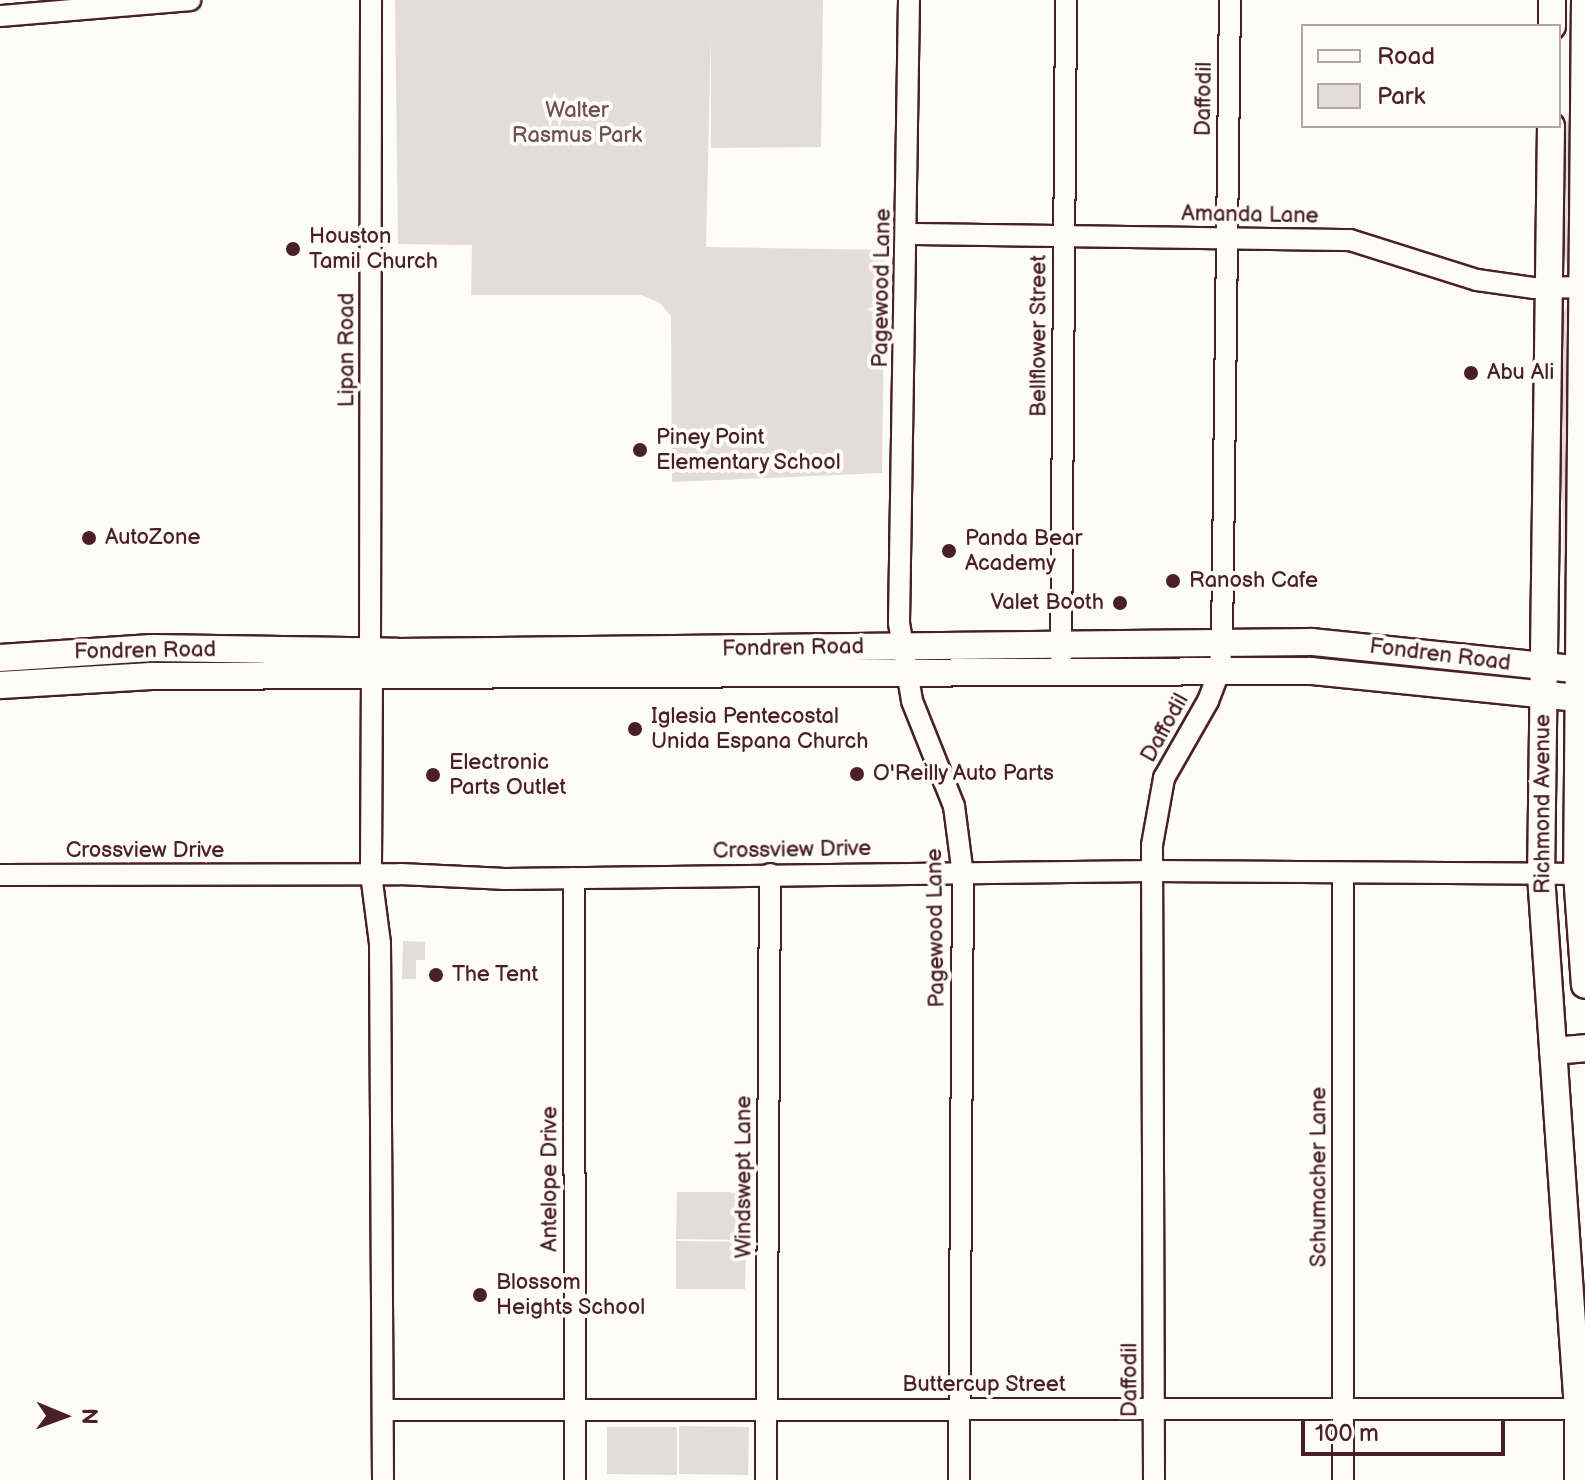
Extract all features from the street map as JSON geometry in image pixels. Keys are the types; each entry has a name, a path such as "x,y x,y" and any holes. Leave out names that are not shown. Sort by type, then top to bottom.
{"main road":[{"path":"1552,0 1552,24"},
{"name":"Richmond Avenue","path":"1585,0 1581,874 1585,985"},
{"name":"Richmond Avenue","path":"1551,128 1541,875 1553,1051 1575,1228 1582,1409 1578,1480"},
{"name":"Fondren Road","path":"0,685 151,676 275,676 316,663 371,664 486,651 558,664 728,650 1061,644 1222,643 1374,647 1582,670"},
{"name":"Fondren Road","path":"0,658 152,648 371,664 558,664 726,676 907,673 1374,675 1582,699"},
{"path":"151,676 152,648"},
{"path":"726,676 728,650"},
{"path":"1553,1051 1585,1048"}],"street":[{"path":"0,16 190,0"},
{"name":"Lipan Road","path":"371,0 371,874 380,943 383,1480"},
{"name":"Pagewood Lane","path":"909,0 899,623 912,701 954,806 963,875 959,1480"},
{"name":"Bellflower Street","path":"1060,673 1066,0"},
{"name":"Daffodil","path":"1154,1480 1152,845 1164,778 1219,673 1222,643 1230,0"},
{"name":"Amanda Lane","path":"907,234 1350,240 1477,280 1548,288 1583,287"},
{"name":"Crossview Drive","path":"0,875 371,874 574,878 1153,871 1343,875 1581,874"},
{"name":"Windswept Lane","path":"766,1480 770,874"},
{"name":"Schumacher Lane","path":"1343,875 1343,1480"},
{"name":"Antelope Drive","path":"574,878 575,1480"},
{"name":"Buttercup Street","path":"383,1410 1342,1406 1582,1409"}],"green space":[{"name":"Walter Rasmus Park","path":"395,0 823,0 821,147 711,148 711,31 706,247 885,250 882,473 672,482 671,316 660,303 641,295 471,295 472,245 398,244"},
{"path":"1568,119 1574,127 1576,246 1569,270 1561,248 1563,131"},
{"path":"1567,305 1576,329 1571,631 1565,642 1559,325"},
{"path":"403,941 425,942 425,960 416,960 416,979 402,979"},
{"path":"677,1192 747,1192 746,1240 676,1239"},
{"path":"676,1241 746,1242 745,1289 676,1289"},
{"path":"679,1426 749,1427 748,1475 679,1474"},
{"path":"607,1427 677,1427 677,1475 607,1474"}],"place":[{"name":"Houston Tamil Church","path":"293,249"},
{"name":"Abu Ali","path":"1471,373"},
{"name":"Piney Point Elementary School","path":"640,450"},
{"name":"AutoZone","path":"89,538"},
{"name":"Panda Bear Academy","path":"949,551"},
{"name":"Ranosh Cafe","path":"1173,581"},
{"name":"Valet Booth","path":"1120,603"},
{"name":"Iglesia Pentecostal Unida Espana Church","path":"635,729"},
{"name":"O'Reilly Auto Parts","path":"857,774"},
{"name":"Electronic Parts Outlet","path":"433,775"},
{"name":"The Tent","path":"436,975"},
{"name":"Blossom Heights School","path":"480,1295"}]}
